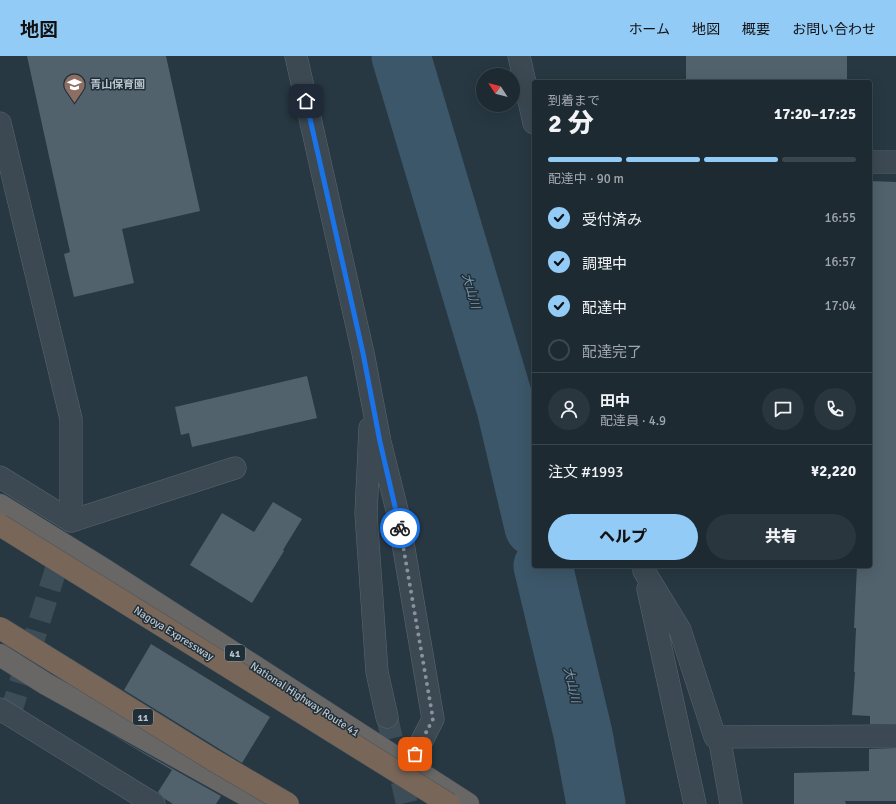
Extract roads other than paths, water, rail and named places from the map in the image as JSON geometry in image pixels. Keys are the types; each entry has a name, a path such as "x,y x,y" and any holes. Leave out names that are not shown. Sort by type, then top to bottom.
{"highway":[{"name":"National Highway Route 41","path":"0,505 105,570 468,804"},
{"name":"Nagoya Expressway","path":"0,525 449,804"},
{"name":"11","path":"0,628 288,804"},
{"path":"0,655 46,684 262,804"}],"street":[{"path":"296,56 363,353 380,442 398,514 433,719 410,766"},
{"path":"519,56 532,114"},
{"path":"0,123 71,420 70,520"},
{"path":"872,162 896,162"},
{"path":"371,396 366,514 377,672 387,717"},
{"path":"0,477 70,520 235,468"},
{"path":"643,569 680,630 715,737 896,736"},
{"path":"643,569 695,804"},
{"path":"3,716 154,804"},
{"path":"719,736 731,804"}],"waterway":[{"name":"大山川","path":"401,56 506,408 532,518"},
{"name":"大山川","path":"543,568 583,734 596,804"}],"tunnel":[{"path":"10,715 71,521"},
{"path":"387,717 407,804"}],"place":[{"name":"青山保育園","path":"74,104"}]}
